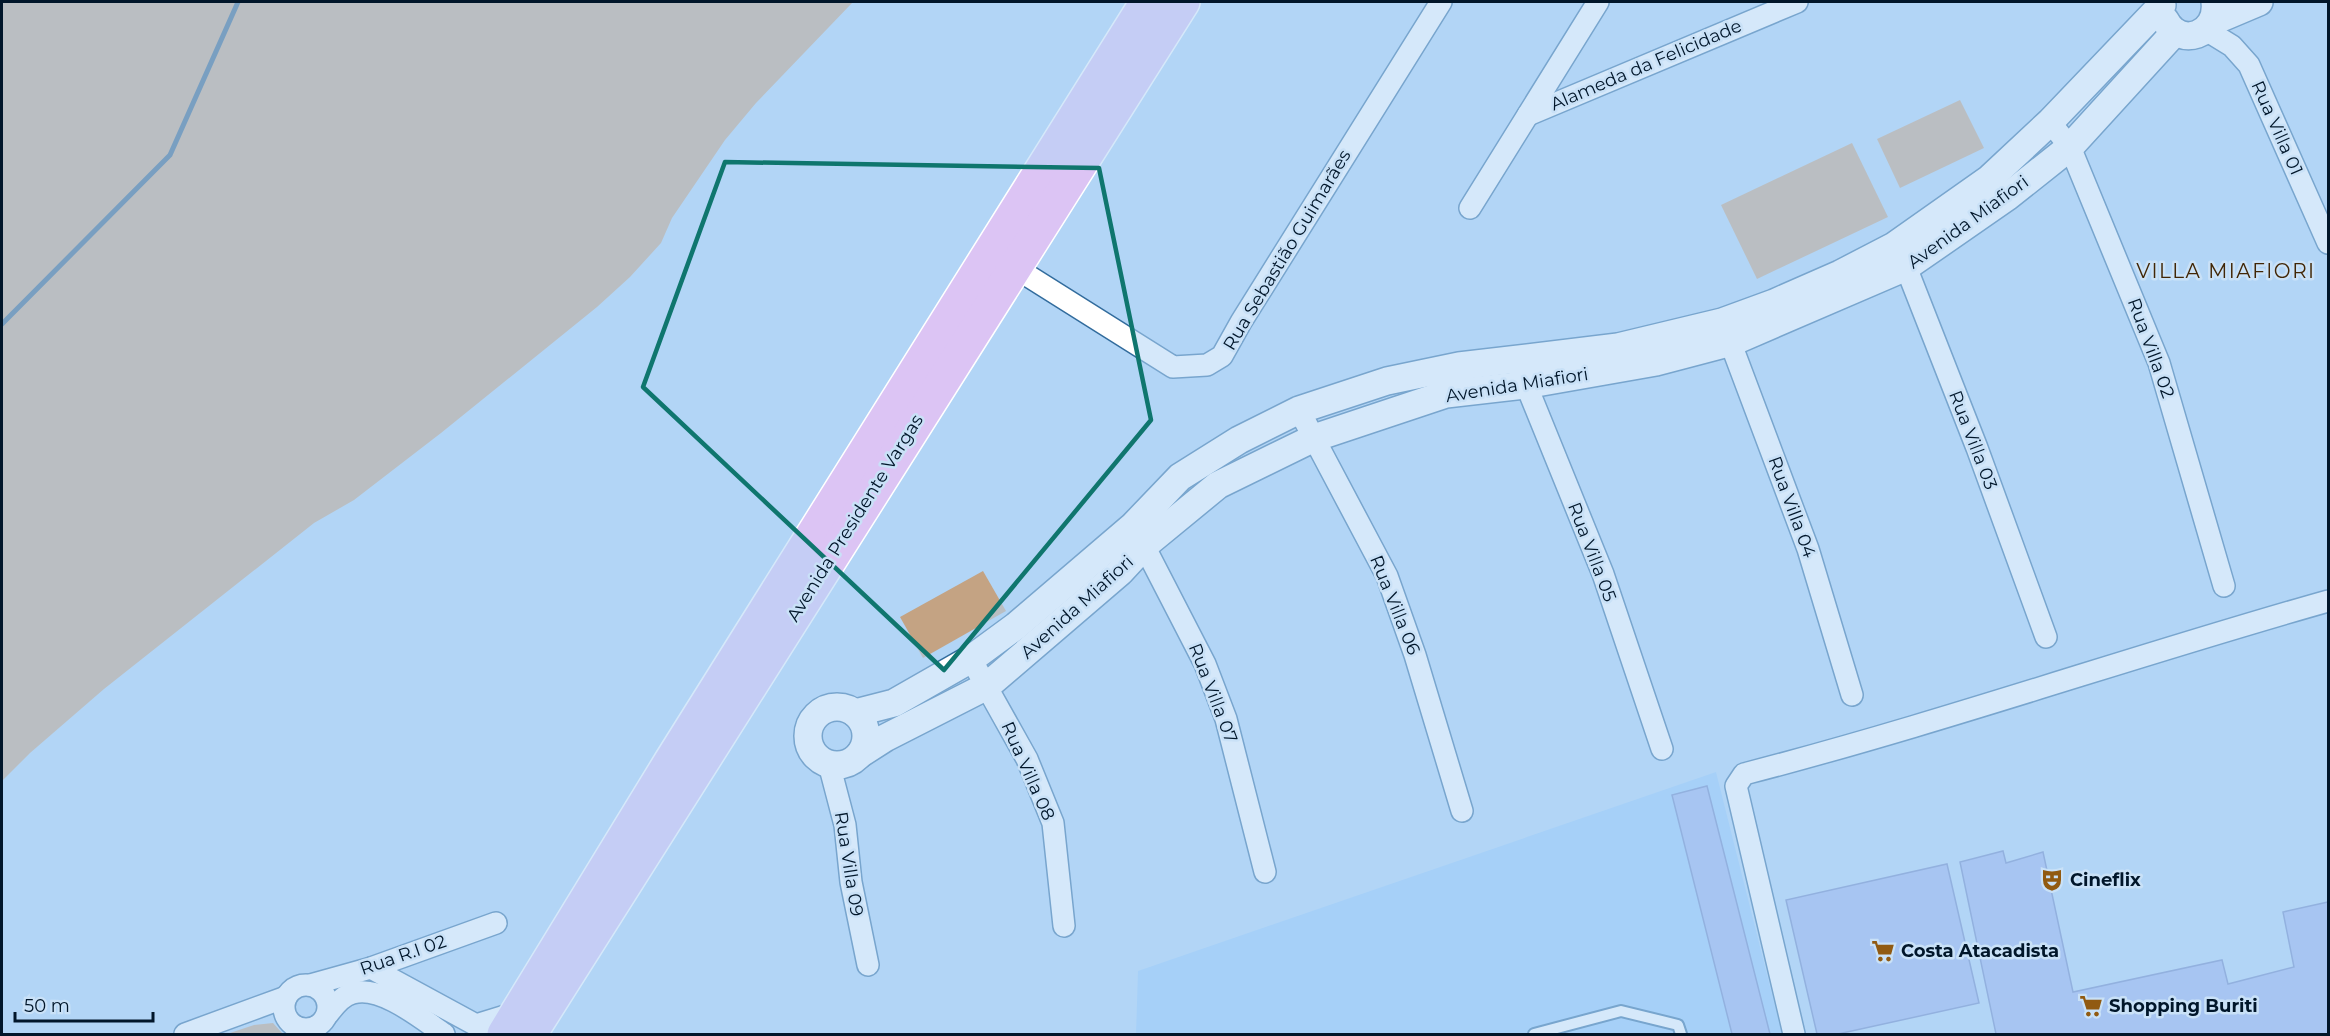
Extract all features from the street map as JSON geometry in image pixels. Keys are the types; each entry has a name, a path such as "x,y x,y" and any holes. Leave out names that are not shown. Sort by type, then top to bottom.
{"main road":[{"name":"Avenida Presidente Vargas","path":"832,529 1147,2"},
{"name":"Avenida Presidente Vargas","path":"499,1028 832,529 1014,267 1183,2"}],"street":[{"name":"Rua Sebastião Guimarães","path":"1014,267 1173,367 1207,365 1222,356 1240,322 1441,2"},
{"name":"Alameda da Felicidade","path":"1470,208 1598,2"},
{"name":"Alameda da Felicidade","path":"1528,115 1797,2"},
{"path":"2163,3 2163,15 2175,32 2196,35 2212,18 2259,2"},
{"name":"Avenida Miafiori","path":"1900,257 2050,122 2163,3"},
{"name":"Rua Villa 01","path":"2212,18 2249,65 2328,243"},
{"name":"Avenida Miafiori","path":"855,713 894,704 971,659 1139,535 1218,485 1314,438 1446,394 1656,363 1727,332 1774,303 1840,274 1900,257 2007,197 2070,147 2175,32"},
{"name":"Rua Villa 02","path":"2050,122 2070,147 2159,363 2224,586"},
{"name":"Rua Villa 03","path":"1900,257 1977,448 2046,637"},
{"name":"Avenida Miafiori","path":"860,754 885,738 987,686 1120,572 1139,535 1180,477 1239,440 1299,410 1387,381 1459,366 1727,332"},
{"name":"Rua Villa 04","path":"1727,332 1808,549 1852,695"},
{"name":"Rua Villa 05","path":"1515,358 1603,574 1662,749"},
{"name":"Rua Villa 06","path":"1299,410 1386,576 1415,655 1462,811"},
{"name":"Rua Villa 07","path":"1139,535 1205,664 1226,719 1265,872"},
{"path":"1794,1035 1736,786 1744,774 2328,601"},
{"name":"Rua Villa 08","path":"971,659 1027,759 1053,823 1064,926"},
{"path":"834,707 845,708 855,713 863,722 866,732 865,744 860,754 840,765 829,764 819,758 812,750 808,739 809,728 814,718 823,710 834,707"},
{"name":"Rua Villa 09","path":"829,764 845,825 851,882 868,965"},
{"name":"Rua R.I 02","path":"310,985 371,968 496,923"},
{"path":"371,968 499,1028"},
{"path":"185,1035 286,997 295,987 310,985 323,992 327,999 320,1025"},
{"path":"286,997 284,1012 295,1030 320,1025 340,1001 353,993 382,995 444,1035"}],"lane":[{"path":"1534,1035 1621,1011 1678,1025 1681,1035"}],"highlighted area":[{"path":"725,162 1099,168 1151,420 944,670 643,387"}],"shaded area":[{"path":"2,2 853,2 756,103 725,140 672,218 661,243 630,277 597,307 441,433 354,500 314,523 104,689 30,753 2,781"},
{"path":"1960,100 1984,148 1900,188 1877,139"},
{"path":"1852,143 1888,217 1757,279 1721,205"},
{"path":"983,571 1006,611 923,658 900,617"},
{"path":"1716,772 1782,1034 1136,1034 1138,971"},
{"path":"273,1023 283,1034 227,1034 254,1025"}],"building":[{"path":"1707,786 1770,1034 1732,1034 1672,795"},
{"path":"2003,851 2006,863 2043,852 2073,992 2222,960 2228,984 2294,967 2283,912 2328,902 2328,1034 1996,1034 1960,862"},
{"name":"Costa Atacadista","path":"1947,864 1979,1003 1838,1034 1817,1034 1786,900"}],"waterway":[{"path":"2,324 170,155 238,2"}],"place":[{"name":"Cineflix","path":"2052,880"},
{"name":"Costa Atacadista","path":"1883,951"},
{"name":"Shopping Buriti","path":"2091,1006"}],"district":[{"name":"VILLA MIAFIORI","path":"2226,271"}]}
